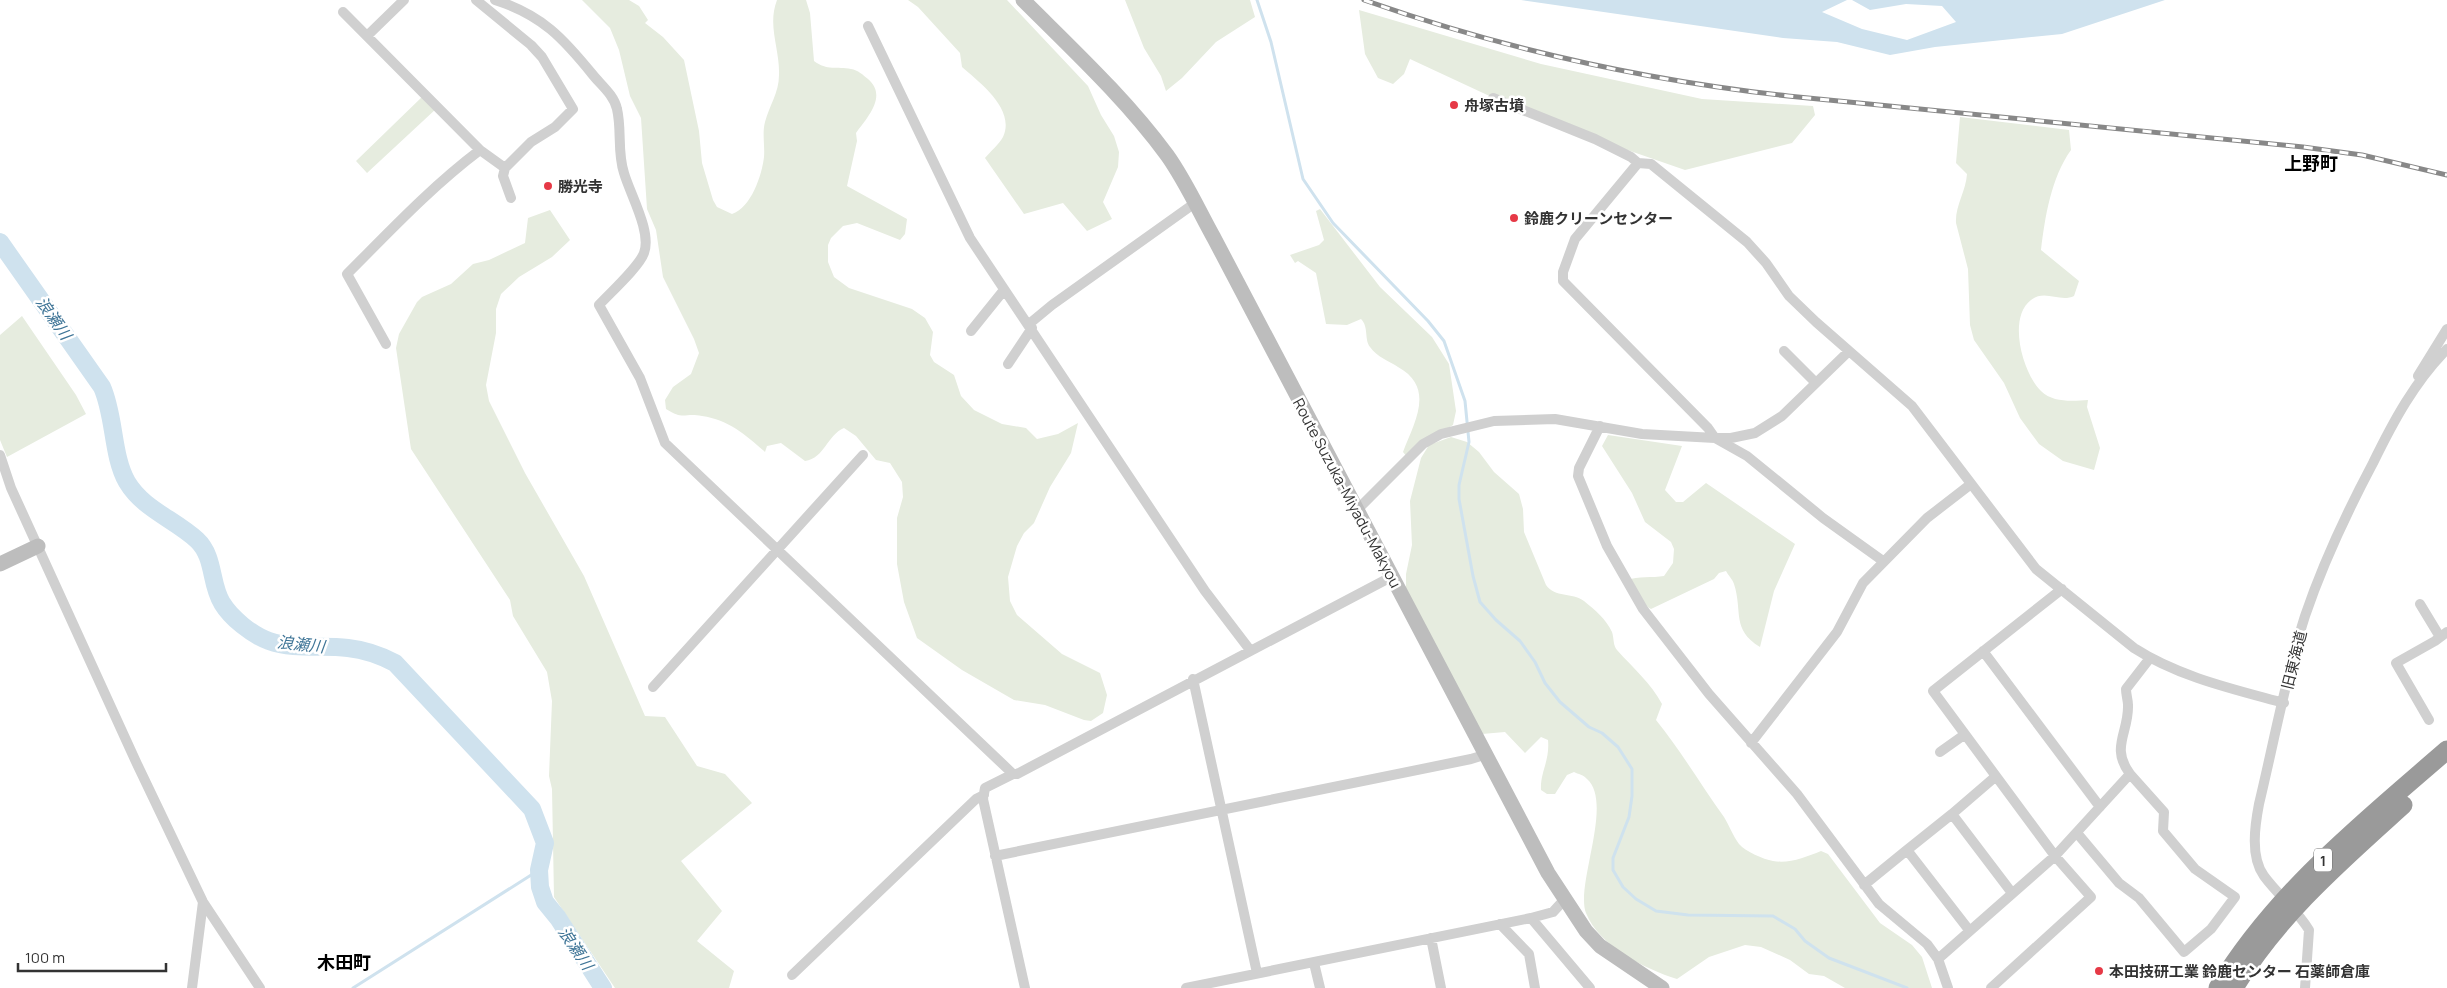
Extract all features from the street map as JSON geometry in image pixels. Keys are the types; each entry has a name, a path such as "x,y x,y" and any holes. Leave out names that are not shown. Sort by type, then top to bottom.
{"highway":[{"name":"1","path":"2218,988 2246,946 2287,896 2349,835 2447,750"},
{"name":"1","path":"2234,988 2257,954 2299,902 2361,842 2447,766"}],"main road":[{"name":"Route Suzuka-Miyadu-Makyou","path":"1024,0 1140,120 1168,156 1484,754 1564,900 1586,931 1600,946 1662,988"},
{"path":"0,564 38,546"}],"street":[{"path":"367,36 404,0"},
{"path":"476,0 542,56 573,109 555,127 531,142 505,168 503,176 511,198"},
{"path":"495,0 532,15 559,34 614,102 617,109 620,155 624,173 641,218 646,246 640,260 599,305 640,378 665,443 1013,774"},
{"path":"343,12 480,150 505,168"},
{"path":"868,26 970,238 1205,591 1250,650"},
{"path":"1493,98 1595,139 1631,157 1638,163 1651,164 1747,242 1766,263 1789,296 1848,352 1912,406 2036,569 2150,658 2211,684 2284,703"},
{"path":"386,344 347,274 409,210 446,176 480,150"},
{"path":"1638,163 1575,239 1562,272 1563,281 1708,428 1714,438 1747,456 1823,518 1883,561"},
{"path":"1008,364 1030,326 1052,305 1195,204"},
{"path":"971,331 1004,290"},
{"path":"2408,398 2420,371 2447,329"},
{"name":"旧東海道","path":"2305,988 2309,930 2262,874 2256,854 2255,826 2305,615 2334,541 2377,454 2408,398 2447,348"},
{"path":"1784,351 1816,383"},
{"path":"1356,511 1423,444 1441,434 1494,421 1556,419 1642,434 1714,438 1745,436 1769,425 1782,416 1848,352"},
{"path":"1600,426 1579,468 1578,476 1607,546 1643,609 1709,694 1796,794 1879,904 1927,944 1938,959 1948,988"},
{"path":"0,455 11,488 137,764 203,902 260,988"},
{"path":"653,687 863,455"},
{"path":"1750,743 1837,632 1863,583 1928,518 1972,484"},
{"path":"1025,988 983,800 985,788 1034,765 1194,679 1391,577"},
{"path":"1991,988 2092,897 2055,856 1964,735 1933,690 2062,589"},
{"path":"2420,604 2443,634 2396,663 2429,720"},
{"path":"1983,651 2100,808"},
{"path":"2077,833 2119,883 2139,898 2184,952 2211,929 2235,897 2195,869 2163,831 2164,812 2124,765 2119,746 2128,706 2126,689 2150,658"},
{"path":"1194,679 1257,973"},
{"path":"1940,752 1964,735"},
{"path":"995,856 1471,759 1484,754"},
{"path":"1938,959 2055,856 2130,774"},
{"path":"1864,885 1996,778"},
{"path":"792,974 976,799 984,795"},
{"path":"1952,814 2012,893"},
{"path":"1907,850 1970,930"},
{"path":"1186,988 1531,918 1553,912 1564,900"},
{"path":"192,988 203,902"},
{"path":"1531,918 1590,988"},
{"path":"1500,924 1529,954 1535,988"},
{"path":"1431,938 1441,988"},
{"path":"1314,963 1320,988"}],"shaded area":[{"path":"582,0 629,0 639,6 648,20 645,23 663,37 684,60 699,131 702,163 713,200 717,207 732,214 739,211 750,198 763,164 764,126 779,82 779,65 773,19 777,0 806,0 810,13 814,61 823,66 856,70 874,86 876,100 870,114 856,133 857,141 847,186 907,219 905,234 900,240 857,223 843,226 831,238 828,245 828,262 834,277 849,288 912,309 925,318 933,332 930,355 934,362 954,375 961,396 974,410 1002,424 1026,428 1037,439 1058,434 1078,423 1071,453 1050,487 1034,523 1024,533 1017,546 1008,577 1010,601 1017,615 1062,654 1100,673 1107,695 1103,713 1091,721 1084,720 1045,705 1014,700 962,670 917,638 904,602 897,564 897,518 903,497 902,482 890,463 876,460 856,436 844,428 838,431 817,456 805,461 781,443 767,446 765,452 744,434 721,421 696,415 677,415 666,409 665,400 673,387 691,374 699,353 663,277 656,230 647,209 641,118 630,96 619,50 610,28"},
{"path":"908,0 1007,0 1088,86 1101,115 1114,136 1119,152 1118,167 1103,202 1112,219 1087,231 1063,203 1024,214 985,158 1003,137 1006,127 1000,107 986,88 962,67 960,53 918,7"},
{"path":"1125,0 1250,0 1255,17 1216,42 1182,78 1166,91 1161,76 1144,48"},
{"path":"1359,10 1541,64 1702,99 1813,106 1815,115 1792,143 1685,170 1541,120 1410,59 1404,74 1393,84 1378,78 1365,54"},
{"path":"424,95 437,108 367,173 356,161"},
{"path":"1960,117 2069,130 2071,150 2058,173 2050,198 2041,250 2079,281 2074,296 2069,298 2042,296 2031,300 2024,308 2020,319 2020,346 2028,372 2034,383 2046,395 2051,398 2070,401 2088,400 2087,407 2100,448 2094,470 2063,461 2039,444 2020,418 2004,383 1974,340 1970,325 1968,269 1956,223 1957,211 1967,174 1956,163"},
{"path":"1320,209 1380,287 1432,337 1449,364 1456,411 1453,425 1421,444 1407,457 1403,452 1419,406 1419,395 1416,385 1410,375 1380,356 1368,344 1365,326 1361,319 1347,325 1326,324 1316,273 1298,261 1295,263 1290,255 1319,245 1324,240 1316,211"},
{"path":"550,210 570,240 552,257 519,277 501,294 496,309 496,333 486,385 489,401 525,473 584,576 645,716 665,717 697,766 725,774 752,803 681,861 722,911 697,941 734,971 729,988 615,988 554,897 552,789 549,776 552,701 547,672 513,616 510,600 411,449 396,348 399,334 417,302 422,297 451,284 473,264 489,260 525,243 528,218"},
{"path":"22,316 76,395 86,414 7,457 0,440 0,335"},
{"path":"1608,435 1682,446 1665,490 1676,502 1683,502 1706,483 1795,544 1774,591 1760,647 1745,634 1741,627 1737,594 1733,581 1726,571 1719,573 1714,579 1651,609 1639,602 1628,580 1664,576 1673,563 1674,549 1671,542 1645,522 1632,493 1602,446"},
{"path":"1451,437 1467,442 1479,452 1494,472 1519,494 1523,509 1524,532 1546,585 1554,592 1584,601 1607,623 1612,632 1616,648 1658,696 1662,704 1656,720 1724,817 1739,844 1755,855 1779,862 1803,858 1821,851 1828,854 1880,923 1912,945 1922,957 1932,988 1845,988 1824,976 1809,974 1790,960 1761,947 1745,945 1709,957 1677,979 1664,975 1624,955 1601,936 1592,925 1586,913 1584,900 1585,884 1596,825 1597,806 1594,790 1586,778 1574,772 1567,775 1555,794 1547,794 1541,790 1541,784 1548,754 1548,740 1541,737 1525,753 1505,732 1482,734 1406,588 1406,574 1412,545 1410,501 1421,458 1429,445"}],"water":[{"path":"1521,0 1847,0 1822,12 1862,29 1907,40 1956,22 1942,6 1906,4 1870,10 1852,0 2165,0 2062,34 1935,47 1890,55 1837,42 1783,38"}],"waterway":[{"path":"1257,0 1271,42 1303,179 1333,223 1428,321 1444,341 1465,401 1469,442 1459,485 1459,499 1473,576 1480,602 1496,620 1520,641 1535,662 1545,683 1560,702 1589,727 1602,733 1618,747 1632,769 1632,796 1629,817 1613,858 1613,870 1623,887 1636,899 1656,911 1688,915 1773,916 1795,929 1805,941 1829,958 1907,988"},
{"name":"浪瀬川","path":"0,242 102,387 109,410 122,472 127,482 150,507 188,533 203,547 210,562 218,596 236,620 262,638 279,644 355,649 373,653 395,663 532,809 545,843 539,870 540,887 545,902 558,918 603,988"},
{"path":"353,988 539,870"}],"railway":[{"path":"1364,0 1416,18 1521,48 1626,72 1680,81 1788,96 2303,147 2362,155 2447,175"}],"place":[{"name":"舟塚古墳","path":"1454,105"},
{"name":"勝光寺","path":"548,186"},
{"name":"鈴鹿クリーンセンター","path":"1514,218"},
{"name":"本田技研工業 鈴鹿センター 石薬師倉庫","path":"2099,971"}],"district":[{"name":"上野町","path":"2311,163"},
{"name":"木田町","path":"344,962"}]}
